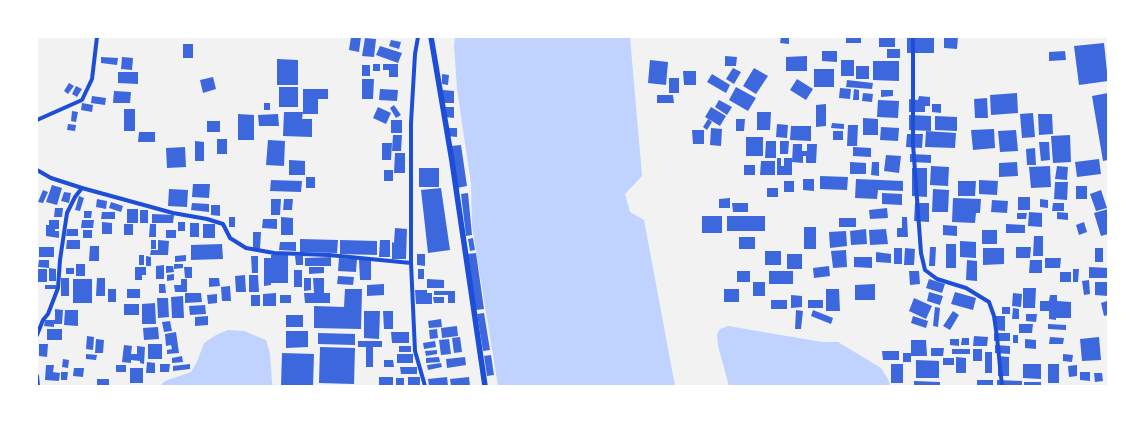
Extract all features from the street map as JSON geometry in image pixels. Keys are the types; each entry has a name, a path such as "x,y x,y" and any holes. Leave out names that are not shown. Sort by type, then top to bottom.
{"street":[{"path":"37,120 82,100 92,79 97,37"},
{"path":"418,37 415,54 411,122 411,263 416,350 425,386"},
{"path":"431,37 452,161 485,386"},
{"path":"913,37 913,144 921,254 925,270 937,278 966,288 989,302 994,316 1002,386"},
{"path":"37,170 51,178 82,188 158,209 207,219 223,224 230,238 246,248 274,253 330,255 411,263"},
{"path":"37,335 43,320 48,314 58,288 60,260 67,213 75,196 82,188"},
{"path":"37,376 38,386"}],"water":[{"path":"455,37 630,37 642,176 625,194 630,212 644,220 675,386 498,386 472,226 471,184 457,89 454,45"},
{"path":"728,326 822,342 838,342 881,368 888,379 890,386 729,386 718,346 717,334 720,329"},
{"path":"228,330 244,331 266,340 270,354 273,386 160,386 165,381 191,372 197,362 204,343 216,335"}],"building":[{"path":"351,37 361,37 359,52 349,50"},
{"path":"781,37 789,37 789,44 780,43"},
{"path":"846,37 861,37 861,43 846,43"},
{"path":"879,37 895,37 895,47 879,47"},
{"path":"907,37 934,37 934,53 907,53"},
{"path":"944,37 958,37 957,49 944,48"},
{"path":"365,38 376,39 374,57 362,56"},
{"path":"391,40 401,42 399,49 389,46"},
{"path":"1104,43 1108,81 1079,85 1074,46"},
{"path":"183,44 193,44 193,58 183,58"},
{"path":"380,46 402,53 398,63 376,55"},
{"path":"887,49 900,49 900,58 887,58"},
{"path":"822,51 837,51 837,62 822,61"},
{"path":"1065,51 1066,60 1049,61 1049,52"},
{"path":"725,56 737,57 736,66 725,66"},
{"path":"807,56 807,71 786,71 786,57"},
{"path":"101,57 118,58 117,65 101,63"},
{"path":"122,57 133,58 132,70 121,69"},
{"path":"277,59 298,60 298,85 277,85"},
{"path":"650,60 668,62 666,85 648,83"},
{"path":"841,60 854,60 854,76 841,76"},
{"path":"873,61 899,61 899,81 873,80"},
{"path":"373,64 380,64 380,71 373,71"},
{"path":"383,64 398,64 398,77 389,77 389,70 383,70"},
{"path":"362,65 370,65 370,76 362,76"},
{"path":"856,66 869,66 869,79 856,79"},
{"path":"733,68 741,72 734,84 726,79"},
{"path":"754,68 768,76 756,94 743,86"},
{"path":"814,69 834,69 834,87 814,87"},
{"path":"683,71 696,71 696,85 684,85"},
{"path":"118,72 138,72 138,84 118,83"},
{"path":"442,74 449,75 448,85 442,84"},
{"path":"712,74 730,85 726,93 707,82"},
{"path":"213,77 216,89 203,93 200,80"},
{"path":"669,78 679,78 679,93 669,93"},
{"path":"362,79 374,79 373,99 362,99"},
{"path":"797,79 813,89 806,100 790,90"},
{"path":"847,80 873,83 872,89 846,87"},
{"path":"69,83 74,86 68,94 64,91"},
{"path":"76,86 82,89 77,97 72,94"},
{"path":"279,87 298,87 298,107 279,107"},
{"path":"736,87 756,98 748,111 729,100"},
{"path":"840,88 851,89 850,99 839,98"},
{"path":"303,89 328,89 328,99 318,99 318,114 303,114"},
{"path":"380,89 398,90 397,101 379,100"},
{"path":"854,89 859,90 859,100 853,100"},
{"path":"443,90 454,91 454,103 443,103"},
{"path":"881,90 893,90 893,96 881,97"},
{"path":"114,91 131,92 130,103 113,103"},
{"path":"863,93 873,94 872,102 862,101"},
{"path":"1017,93 1018,113 991,115 990,95"},
{"path":"1108,93 1108,160 1103,161 1092,96"},
{"path":"657,95 673,95 674,103 657,103"},
{"path":"92,96 106,98 105,105 91,103"},
{"path":"919,96 930,97 930,106 925,106 925,112 909,112 909,99 918,100"},
{"path":"987,98 988,118 975,118 974,99"},
{"path":"719,100 732,107 727,115 715,107"},
{"path":"878,100 899,101 898,118 877,117"},
{"path":"82,103 93,105 92,112 81,110"},
{"path":"264,103 270,103 270,110 264,110"},
{"path":"826,104 826,126 816,127 816,105"},
{"path":"932,104 941,104 941,113 932,112"},
{"path":"394,105 401,115 396,118 390,108"},
{"path":"378,107 391,113 386,124 373,118"},
{"path":"445,107 454,107 454,118 445,117"},
{"path":"711,107 726,116 720,126 705,117"},
{"path":"124,109 135,109 135,131 124,131"},
{"path":"72,111 78,112 76,122 71,121"},
{"path":"284,112 303,112 302,119 312,119 312,137 283,136"},
{"path":"757,112 771,112 770,130 757,130"},
{"path":"1033,113 1035,137 1022,138 1020,114"},
{"path":"238,114 254,115 254,140 238,140"},
{"path":"278,114 279,126 259,126 258,115"},
{"path":"1038,114 1052,114 1053,134 1039,135"},
{"path":"909,115 931,116 931,131 909,130"},
{"path":"935,116 957,117 957,131 935,130"},
{"path":"863,118 878,119 878,135 863,135"},
{"path":"708,119 712,122 707,130 703,127"},
{"path":"736,119 745,119 744,131 736,131"},
{"path":"391,120 402,120 402,133 391,133"},
{"path":"207,121 220,121 220,132 207,132"},
{"path":"832,123 844,124 844,129 831,128"},
{"path":"68,124 76,125 75,131 67,130"},
{"path":"777,124 788,125 787,138 776,137"},
{"path":"848,125 858,125 857,146 847,146"},
{"path":"791,126 811,126 811,141 790,140"},
{"path":"881,127 899,128 898,141 880,140"},
{"path":"447,128 457,128 457,137 447,136"},
{"path":"711,128 722,129 721,146 710,145"},
{"path":"994,129 995,148 973,150 971,130"},
{"path":"692,130 704,130 704,144 693,144"},
{"path":"1016,130 1018,151 1000,152 998,131"},
{"path":"833,131 843,131 843,140 833,140"},
{"path":"926,131 956,133 955,148 925,147"},
{"path":"139,132 155,132 155,142 138,142"},
{"path":"907,134 923,134 922,148 906,147"},
{"path":"393,135 402,135 401,151 392,151"},
{"path":"1070,135 1071,162 1053,163 1051,136"},
{"path":"746,137 763,137 763,156 746,156"},
{"path":"217,139 227,139 227,154 217,154"},
{"path":"268,140 285,141 284,166 266,165"},
{"path":"195,141 204,142 204,161 195,161"},
{"path":"766,141 776,141 776,158 765,158"},
{"path":"780,141 789,141 788,154 780,154"},
{"path":"1039,142 1049,142 1050,160 1041,161"},
{"path":"382,143 392,143 391,160 382,160"},
{"path":"793,144 802,144 802,151 807,151 807,144 817,144 816,163 806,163 806,156 803,156 803,163 792,162"},
{"path":"461,145 467,186 457,188 451,146"},
{"path":"185,147 186,167 167,168 166,148"},
{"path":"853,147 871,148 871,157 853,156"},
{"path":"1035,148 1036,165 1027,165 1026,149"},
{"path":"395,153 405,153 405,173 394,173"},
{"path":"910,154 931,155 931,163 910,162"},
{"path":"886,155 901,156 899,173 884,171"},
{"path":"777,158 781,158 781,166 784,166 784,158 792,158 792,175 777,175"},
{"path":"1099,159 1101,174 1077,177 1075,162"},
{"path":"289,160 305,161 305,175 289,175"},
{"path":"761,161 775,161 775,175 760,175"},
{"path":"850,162 866,163 866,174 850,174"},
{"path":"872,162 879,162 879,176 871,175"},
{"path":"1017,162 1018,176 999,177 999,163"},
{"path":"744,165 755,165 755,175 744,175"},
{"path":"931,166 949,167 948,186 930,185"},
{"path":"1050,166 1051,187 1031,188 1029,167"},
{"path":"1057,166 1068,167 1067,180 1055,179"},
{"path":"419,168 439,168 439,187 419,187"},
{"path":"912,168 927,168 927,197 912,196"},
{"path":"384,170 393,170 393,181 384,181"},
{"path":"820,176 848,177 847,190 820,189"},
{"path":"306,177 315,177 315,188 306,188"},
{"path":"803,179 814,179 814,191 803,190"},
{"path":"856,179 903,181 903,191 878,190 877,199 855,198"},
{"path":"271,180 302,181 301,192 270,191"},
{"path":"979,180 998,181 997,195 979,194"},
{"path":"784,181 794,181 794,192 784,192"},
{"path":"958,181 976,181 975,196 958,196"},
{"path":"1055,182 1068,182 1067,200 1054,199"},
{"path":"193,184 210,184 209,198 192,197"},
{"path":"52,185 62,188 57,205 46,202"},
{"path":"1076,186 1087,186 1087,199 1076,199"},
{"path":"441,188 450,250 428,253 421,190"},
{"path":"767,188 778,188 778,197 767,197"},
{"path":"169,189 188,190 187,207 168,206"},
{"path":"933,189 949,190 948,212 932,212"},
{"path":"43,190 48,192 43,203 38,202"},
{"path":"1101,190 1107,208 1096,211 1090,194"},
{"path":"64,192 71,193 69,203 61,201"},
{"path":"468,193 472,235 466,236 461,194"},
{"path":"882,193 902,194 902,205 882,204"},
{"path":"79,196 84,198 80,211 75,210"},
{"path":"1018,197 1030,197 1030,210 1018,210"},
{"path":"730,198 730,208 719,208 719,199"},
{"path":"953,198 981,199 980,213 976,213 975,223 952,222"},
{"path":"97,199 107,201 106,209 96,207"},
{"path":"271,199 281,199 280,215 271,215"},
{"path":"284,199 293,199 292,210 283,210"},
{"path":"1040,199 1048,200 1048,208 1040,207"},
{"path":"992,200 1008,201 1007,213 991,212"},
{"path":"111,202 123,206 121,212 109,208"},
{"path":"192,203 209,204 209,212 191,210"},
{"path":"732,203 748,203 748,212 733,212"},
{"path":"915,203 929,203 929,222 914,221"},
{"path":"1053,203 1064,203 1064,211 1052,211"},
{"path":"211,205 220,205 220,216 211,215"},
{"path":"55,208 63,208 62,217 54,217"},
{"path":"887,208 888,218 870,219 869,210"},
{"path":"127,209 138,209 138,223 127,223"},
{"path":"1108,209 1108,234 1101,236 1094,213"},
{"path":"140,210 148,210 148,223 140,223"},
{"path":"84,211 92,211 91,218 84,218"},
{"path":"102,212 115,212 115,219 101,219"},
{"path":"1029,212 1042,213 1042,227 1028,226"},
{"path":"1057,212 1068,213 1068,220 1057,219"},
{"path":"1017,213 1027,213 1026,219 1017,219"},
{"path":"152,214 174,215 173,223 152,223"},
{"path":"702,216 722,216 722,233 702,233"},
{"path":"727,216 765,216 765,231 727,231"},
{"path":"229,217 235,217 235,227 229,227"},
{"path":"281,217 293,218 293,235 281,235"},
{"path":"902,217 907,217 908,237 897,237 897,228 902,228"},
{"path":"839,218 856,218 856,227 839,227"},
{"path":"263,219 277,219 277,229 262,228"},
{"path":"49,220 59,220 59,229 55,229 55,231 59,231 59,238 46,236 46,225 49,225"},
{"path":"82,220 94,220 93,228 81,228"},
{"path":"102,222 112,223 112,234 102,234"},
{"path":"178,222 185,222 185,231 178,231"},
{"path":"1084,222 1087,232 1079,235 1076,225"},
{"path":"190,223 199,223 199,237 190,237"},
{"path":"124,224 133,224 133,235 124,235"},
{"path":"150,224 156,224 156,237 149,237"},
{"path":"203,224 215,224 215,238 203,238"},
{"path":"1006,224 1025,225 1025,233 1006,233"},
{"path":"943,225 957,226 957,236 943,235"},
{"path":"804,227 816,227 816,249 804,249"},
{"path":"395,228 407,229 406,259 392,259 392,242 394,243"},
{"path":"67,229 78,229 78,236 66,236"},
{"path":"866,229 867,244 851,245 850,231"},
{"path":"886,229 888,244 870,245 869,230"},
{"path":"83,230 92,230 92,238 83,238"},
{"path":"166,230 176,230 176,238 166,238"},
{"path":"982,230 997,230 997,244 982,244"},
{"path":"846,231 847,246 830,248 829,232"},
{"path":"253,232 261,232 260,249 253,248"},
{"path":"1034,236 1043,236 1043,256 1033,256"},
{"path":"739,237 755,237 755,249 739,249"},
{"path":"473,238 475,250 470,251 468,239"},
{"path":"300,239 338,240 337,253 300,252"},
{"path":"67,240 80,240 80,249 66,249"},
{"path":"151,240 156,240 156,249 151,249"},
{"path":"158,240 169,241 168,255 150,255 151,250 158,250"},
{"path":"340,240 377,241 377,255 340,254"},
{"path":"380,240 390,240 390,257 379,257"},
{"path":"960,241 976,242 976,258 960,257"},
{"path":"280,242 296,242 296,251 279,250"},
{"path":"222,244 223,259 191,260 191,245"},
{"path":"946,244 956,244 956,268 946,268"},
{"path":"90,246 99,246 99,261 89,261"},
{"path":"39,247 54,247 54,257 39,257"},
{"path":"930,247 936,247 935,266 929,266"},
{"path":"1016,247 1031,247 1030,258 1016,258"},
{"path":"894,248 902,248 902,264 894,264"},
{"path":"905,248 915,249 914,265 904,265"},
{"path":"983,248 1004,248 1004,264 983,265"},
{"path":"1095,248 1103,248 1103,262 1095,262"},
{"path":"846,250 847,267 833,268 831,251"},
{"path":"765,251 781,251 781,265 765,265"},
{"path":"876,252 891,254 891,263 876,262"},
{"path":"476,253 484,309 476,310 467,254"},
{"path":"417,254 425,254 425,266 417,265"},
{"path":"787,254 802,254 802,269 787,269"},
{"path":"139,255 144,255 144,265 139,265"},
{"path":"186,255 186,261 175,262 175,256"},
{"path":"271,255 288,255 288,283 271,283 271,285 264,286 264,258 271,258"},
{"path":"146,256 151,257 151,266 146,266"},
{"path":"251,256 258,256 258,273 252,273"},
{"path":"295,256 303,256 303,265 296,265"},
{"path":"331,257 331,266 305,266 305,258"},
{"path":"854,257 872,257 872,268 854,267"},
{"path":"339,258 357,259 356,272 338,271"},
{"path":"1045,258 1061,258 1060,268 1045,268"},
{"path":"39,260 49,260 49,268 38,267"},
{"path":"359,260 371,260 371,280 360,280"},
{"path":"967,260 977,261 977,281 966,280"},
{"path":"1030,260 1042,260 1042,273 1029,273"},
{"path":"76,264 85,264 85,276 76,276"},
{"path":"174,264 183,264 183,268 174,269"},
{"path":"164,265 164,279 156,279 156,266"},
{"path":"166,266 173,266 174,272 166,273"},
{"path":"829,266 830,276 814,278 813,268"},
{"path":"135,267 146,267 146,275 142,275 142,280 135,280"},
{"path":"184,267 192,267 192,278 185,278"},
{"path":"309,267 324,267 324,273 309,274"},
{"path":"1089,267 1108,268 1107,278 1089,278"},
{"path":"49,268 56,269 56,281 49,281"},
{"path":"66,268 74,268 74,274 66,274"},
{"path":"38,269 47,269 47,282 38,282"},
{"path":"418,269 424,269 424,279 418,279"},
{"path":"1073,269 1079,269 1078,282 1073,282"},
{"path":"294,270 302,270 302,287 294,287"},
{"path":"737,271 750,271 750,282 737,282"},
{"path":"769,271 793,271 793,284 769,284"},
{"path":"909,271 919,271 920,284 910,285"},
{"path":"1060,272 1071,272 1071,282 1060,282"},
{"path":"174,274 174,280 167,281 167,275"},
{"path":"245,275 246,292 236,292 235,276"},
{"path":"249,275 258,275 259,292 249,292"},
{"path":"338,276 354,277 353,285 337,284"},
{"path":"61,278 69,278 69,296 61,296"},
{"path":"97,278 105,278 105,296 96,296"},
{"path":"209,278 219,278 220,286 209,287"},
{"path":"304,278 311,278 311,290 304,291"},
{"path":"313,278 324,278 324,293 330,293 330,303 305,303 304,293 314,293"},
{"path":"73,279 92,279 92,303 73,303"},
{"path":"181,279 187,279 187,292 175,292 174,285 181,285"},
{"path":"427,279 444,280 444,288 427,288"},
{"path":"929,279 945,284 942,293 926,288"},
{"path":"1089,280 1090,294 1084,295 1082,281"},
{"path":"753,282 765,282 765,296 753,296"},
{"path":"1095,282 1108,282 1108,296 1095,295"},
{"path":"159,284 165,284 166,293 159,293"},
{"path":"384,284 384,295 367,296 367,285"},
{"path":"875,284 875,300 855,300 855,285"},
{"path":"45,285 56,285 56,289 45,289"},
{"path":"230,286 231,301 222,301 221,287"},
{"path":"1023,288 1036,288 1035,308 1023,308"},
{"path":"108,289 116,289 116,302 108,302"},
{"path":"127,289 140,289 140,298 127,298"},
{"path":"345,289 362,289 361,329 314,328 314,306 344,307"},
{"path":"724,289 739,289 739,302 724,302"},
{"path":"826,289 839,289 840,311 826,311"},
{"path":"415,290 427,290 427,293 432,293 432,304 416,304"},
{"path":"434,291 455,291 455,303 448,303 448,295 434,295"},
{"path":"929,292 943,296 940,305 927,301"},
{"path":"955,292 976,298 973,310 951,304"},
{"path":"185,293 201,293 202,302 185,303"},
{"path":"276,293 276,306 263,306 263,294"},
{"path":"1013,293 1022,294 1021,307 1012,306"},
{"path":"217,294 217,303 208,304 207,295"},
{"path":"251,295 260,295 260,306 251,306"},
{"path":"280,295 291,295 291,303 280,303"},
{"path":"791,295 802,296 802,307 791,308"},
{"path":"1050,295 1057,295 1057,301 1071,302 1071,318 1056,318 1056,320 1049,319 1049,311 1040,311 1040,301 1049,301"},
{"path":"183,296 184,318 172,318 171,297"},
{"path":"433,297 444,297 444,303 434,303"},
{"path":"157,298 168,298 169,317 158,318"},
{"path":"914,298 932,306 926,319 909,311"},
{"path":"771,300 787,300 787,309 771,309"},
{"path":"808,300 823,300 823,308 808,308"},
{"path":"1107,301 1108,315 1104,316 1101,303"},
{"path":"155,303 156,324 142,324 142,304"},
{"path":"124,304 139,304 139,315 124,315"},
{"path":"205,305 206,314 190,315 189,306"},
{"path":"935,307 940,308 938,327 933,326"},
{"path":"1002,307 1010,307 1010,314 1002,314"},
{"path":"1013,308 1019,309 1019,319 1012,319"},
{"path":"55,309 63,310 62,324 54,324 54,327 44,326 45,320 55,320"},
{"path":"65,310 78,310 78,326 64,325"},
{"path":"796,310 803,311 801,329 795,329"},
{"path":"813,310 833,318 831,324 811,316"},
{"path":"364,311 380,311 379,339 364,338"},
{"path":"383,311 393,311 393,329 384,329"},
{"path":"953,311 959,315 950,330 943,326"},
{"path":"484,313 490,350 483,351 477,314"},
{"path":"1026,314 1037,314 1036,322 1026,321"},
{"path":"286,315 303,315 303,327 286,327"},
{"path":"208,316 208,325 195,326 195,317"},
{"path":"913,316 928,321 926,328 911,323"},
{"path":"995,316 1005,316 1005,331 995,330"},
{"path":"441,319 442,327 429,328 428,321"},
{"path":"170,321 172,331 164,332 162,322"},
{"path":"1019,324 1033,324 1032,333 1019,333"},
{"path":"1048,324 1066,325 1066,330 1048,329"},
{"path":"457,326 458,336 442,338 441,328"},
{"path":"158,327 159,339 144,340 143,328"},
{"path":"47,329 62,329 62,340 47,340"},
{"path":"437,329 438,338 430,339 429,330"},
{"path":"286,331 308,331 308,347 286,348"},
{"path":"176,332 179,353 167,354 167,350 172,349 171,345 166,346 165,334"},
{"path":"391,332 409,332 409,343 392,343"},
{"path":"318,333 355,334 355,345 318,344"},
{"path":"994,333 1010,333 1010,341 994,341"},
{"path":"1013,335 1018,335 1018,343 1013,343"},
{"path":"87,336 94,337 93,350 86,349"},
{"path":"974,336 988,337 987,346 973,346"},
{"path":"460,337 462,352 454,353 452,338"},
{"path":"1050,337 1064,338 1063,344 1049,344"},
{"path":"1099,337 1101,360 1082,361 1080,339"},
{"path":"962,338 969,338 969,345 961,345"},
{"path":"96,339 104,340 103,353 95,353"},
{"path":"449,339 451,354 441,355 439,340"},
{"path":"950,339 959,339 959,346 950,345"},
{"path":"1025,339 1036,340 1036,349 1025,348"},
{"path":"911,340 926,340 927,356 911,356 911,362 903,362 903,353 911,353"},
{"path":"358,341 382,341 382,347 373,347 373,367 366,367 366,347 358,347"},
{"path":"435,341 436,347 424,349 423,343"},
{"path":"39,344 48,344 47,357 39,356"},
{"path":"148,344 162,344 162,359 148,359"},
{"path":"124,345 132,346 131,354 137,354 137,346 145,347 144,364 140,363 140,361 131,360 131,363 122,362"},
{"path":"995,345 1010,346 1010,354 995,353"},
{"path":"399,346 411,346 411,352 399,352"},
{"path":"320,347 355,348 354,384 319,383"},
{"path":"931,348 944,348 943,356 931,356"},
{"path":"952,349 970,349 970,354 952,354"},
{"path":"973,349 982,349 982,361 973,361"},
{"path":"437,350 437,354 426,356 425,351"},
{"path":"882,351 899,351 899,360 883,360"},
{"path":"985,352 992,352 992,373 985,373"},
{"path":"282,353 314,354 313,386 281,386"},
{"path":"86,354 97,355 96,360 86,359"},
{"path":"397,354 413,354 413,363 397,363"},
{"path":"1063,354 1073,355 1072,362 1063,361"},
{"path":"491,355 494,375 487,376 484,356"},
{"path":"182,356 183,362 172,363 172,358"},
{"path":"998,356 1009,357 1009,376 998,376"},
{"path":"439,357 440,362 426,363 426,358"},
{"path":"465,357 466,365 447,368 446,359"},
{"path":"956,357 966,358 966,373 956,373"},
{"path":"943,358 954,358 954,365 943,365"},
{"path":"63,359 69,360 68,368 62,367"},
{"path":"384,360 393,360 394,367 384,367"},
{"path":"916,360 939,361 939,378 916,378"},
{"path":"147,362 155,363 155,373 146,373"},
{"path":"441,363 442,367 428,370 427,365"},
{"path":"160,364 170,364 169,372 160,372"},
{"path":"190,364 190,369 173,371 173,366"},
{"path":"891,364 903,364 903,383 891,383"},
{"path":"1023,364 1041,364 1041,379 1023,378"},
{"path":"1048,364 1059,364 1059,383 1048,383"},
{"path":"46,365 54,365 53,372 60,373 59,381 45,380"},
{"path":"116,365 126,365 126,372 116,372"},
{"path":"1077,365 1077,376 1069,377 1068,366"},
{"path":"400,367 417,367 417,374 401,374"},
{"path":"74,368 84,368 83,377 73,376"},
{"path":"130,368 143,368 143,383 130,383"},
{"path":"61,372 68,372 67,380 61,380"},
{"path":"1080,372 1090,372 1090,381 1080,380"},
{"path":"1094,373 1102,373 1103,381 1095,382"},
{"path":"379,377 393,377 393,386 379,386"},
{"path":"408,377 420,377 420,386 408,386"},
{"path":"447,377 448,386 429,386 428,379"},
{"path":"469,377 470,386 451,386 450,379"},
{"path":"396,378 404,378 404,386 396,386"},
{"path":"97,379 109,379 109,386 97,386"},
{"path":"977,380 993,380 993,386 977,386"},
{"path":"997,380 1022,381 1022,386 997,386"},
{"path":"914,381 940,382 940,386 914,386"},
{"path":"1024,382 1041,382 1041,386 1024,386"}]}
